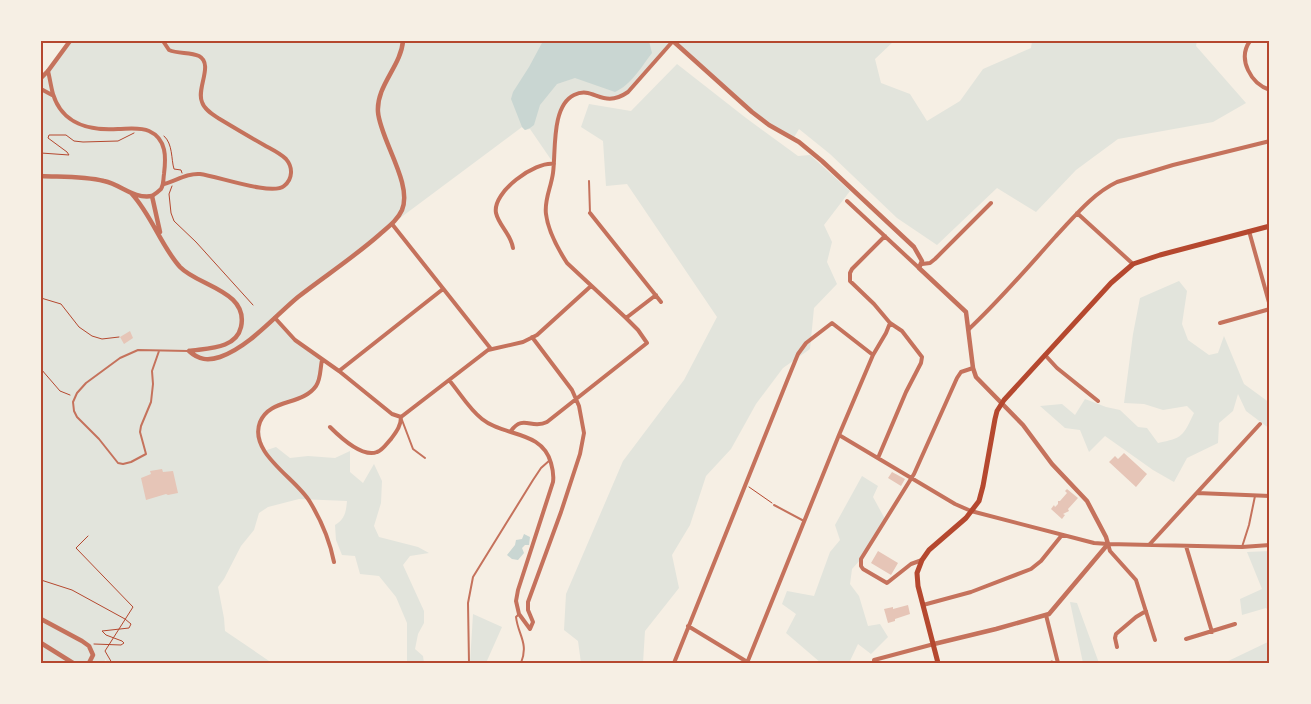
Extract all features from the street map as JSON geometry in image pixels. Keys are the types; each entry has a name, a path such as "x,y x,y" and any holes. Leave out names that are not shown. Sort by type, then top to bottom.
{"main road":[{"path":"938,663 917,578 918,569 929,550 971,511 979,501 997,411 1007,396 1117,277 1133,264 1270,226"}],"street":[{"path":"41,78 70,41"},
{"path":"163,41 169,50 198,55 202,59 205,68 200,95 206,109 279,153 286,159 291,170 290,179 286,185 282,188 274,189 198,174 178,178 164,184"},
{"path":"190,351 206,360 220,357 232,351 246,342 297,298 357,253 396,220 402,208 404,194 398,172 381,128 378,106 381,92 399,58 403,41"},
{"path":"511,431 517,424 523,422 538,425 547,422 647,344 638,330 567,263 548,224 545,211 546,199 553,174 557,127 564,104 579,93 607,100 620,98 628,92 673,41 752,112 799,142 822,161 914,247 920,254 921,266"},
{"path":"1250,41 1244,56 1246,64 1256,82 1262,88 1270,90"},
{"path":"41,176 100,180 115,184 132,194 140,196 152,196 160,191 164,184 165,152 162,143 152,133 138,129 102,130 80,125 71,120 62,111 53,95 48,71"},
{"path":"41,89 53,95"},
{"path":"969,330 1096,194 1117,182 1226,151 1270,141"},
{"path":"513,248 512,240 497,216 496,206 498,201 505,190 536,166 554,164"},
{"path":"132,194 140,203 166,247 182,269 224,292 233,300 240,312 242,320 240,332 231,341 220,346 190,351"},
{"path":"152,196 160,236"},
{"path":"847,200 921,266 966,312 973,368 976,377 1012,413 1052,464 1087,501 1106,537 1110,551 1136,580 1155,640"},
{"path":"921,266 935,259 991,202"},
{"path":"590,213 661,302"},
{"path":"1077,213 1133,264"},
{"path":"392,224 491,349"},
{"path":"1220,323 1270,307 1249,231"},
{"path":"878,458 922,357 902,331 890,323 874,304 853,286 849,277 852,269 886,236"},
{"path":"330,426 359,450 371,453 379,451 386,445 399,427 401,417 491,349 523,342 532,337 591,286"},
{"path":"339,371 443,289"},
{"path":"626,318 656,295"},
{"path":"275,318 295,340 339,371 392,414 401,417"},
{"path":"674,663 798,354 806,343 832,323 873,355"},
{"path":"688,626 748,663 839,435 873,355 890,323"},
{"path":"450,380 481,419 501,429 511,431 536,442 550,460 553,482 522,573 516,601 518,614 530,629 533,622 528,610 528,602 561,512 584,437 583,420 577,399 567,382 532,337"},
{"path":"1045,355 1056,368 1098,401"},
{"path":"322,360 317,385 308,395 275,406 268,411 261,419 258,435 264,451 270,459 301,489 310,501 323,529 334,562"},
{"path":"922,560 911,564 887,583 863,569 860,559 912,478 957,378 961,372 973,368"},
{"path":"1150,545 1260,424"},
{"path":"839,435 955,504 971,511 1062,535 1094,543 1108,544 1186,546 1270,545"},
{"path":"1197,493 1270,496"},
{"path":"923,605 971,592 1031,569 1041,562 1062,535"},
{"path":"874,663 874,660 1046,615 1054,609 1108,544"},
{"path":"1186,546 1212,632"},
{"path":"1118,647 1115,638 1116,634 1146,611"},
{"path":"1046,615 1058,661"},
{"path":"41,619 89,646 93,655 89,663"},
{"path":"1186,640 1235,624"},
{"path":"41,643 73,663"}],"lane":[{"path":"589,181 590,213"},
{"path":"159,351 152,371 151,402 140,432 146,454 131,462 118,463 99,439 77,417 74,411 74,402 80,388 120,358 138,350 190,351"},
{"path":"401,417 413,449 425,458"},
{"path":"469,663 468,603 473,577 533,480 541,468 550,460"},
{"path":"1242,546 1255,496"},
{"path":"774,505 804,521"},
{"path":"518,614 516,623 525,646 521,663"}],"path":[{"path":"41,153 69,155 48,138 49,135 66,135 74,141 103,140 109,142 123,139 139,132"},
{"path":"152,133 164,136 167,139 174,169 182,171 169,194 174,221 196,242 253,305"},
{"path":"41,298 62,304 79,327 92,336 102,339 119,337"},
{"path":"41,369 60,391 70,396"},
{"path":"745,484 774,505"},
{"path":"88,536 76,548 134,607 105,651 112,663"},
{"path":"41,580 72,590 131,624 129,628 102,631 106,635 124,643 109,645 97,643 89,646"},
{"path":"1045,663 1058,661"}],"shaded area":[{"path":"70,41 673,41 628,92 616,99 586,93 576,95 568,101 562,110 559,121 554,164 530,129 525,130 522,127 392,224 275,318 288,334 322,360 320,377 310,393 268,411 259,427 264,451 276,447 290,458 308,456 335,458 350,451 350,472 363,483 374,464 382,481 381,503 374,526 379,537 418,547 429,553 410,556 403,565 424,611 424,623 418,634 415,649 423,656 424,663 407,663 407,623 396,597 379,576 360,574 355,556 342,555 336,540 335,525 344,515 347,501 299,499 268,507 259,513 254,530 241,546 218,587 225,631 272,663 107,663 106,659 103,663 41,663 41,78"},
{"path":"543,41 649,41 652,53 631,80 615,92 575,78 557,84 540,105 534,125 525,130 511,99 513,92"},
{"path":"673,41 894,41 875,59 881,83 910,94 927,121 960,101 983,69 1031,48 1032,41 1197,41 1196,46 1246,103 1213,122 1118,139 1076,170 1036,212 997,188 937,245 897,218 830,154 799,129 793,139 769,125"},
{"path":"677,64 798,156 810,155 850,191 824,225 832,242 827,262 837,284 814,308 810,349 783,368 756,404 731,449 706,476 690,525 672,555 679,588 645,631 643,663 581,663 578,641 564,630 566,594 623,461 684,380 717,317 627,184 606,186 603,141 581,127 589,104 631,111"},
{"path":"1179,281 1187,291 1182,324 1188,340 1209,355 1218,353 1224,336 1244,384 1270,403 1270,429 1246,411 1238,394 1233,411 1219,423 1218,443 1187,458 1174,482 1153,470 1105,436 1089,452 1080,430 1065,428 1040,406 1062,404 1075,415 1085,399 1120,410 1138,427 1147,428 1158,443 1181,435 1194,413 1187,406 1163,410 1144,404 1124,403 1140,298"},
{"path":"862,476 878,486 873,497 885,519 861,559 852,569 850,584 859,596 868,626 880,624 888,637 871,654 858,644 849,663 821,663 786,633 796,614 782,604 787,591 814,596 830,552 840,540 835,525"},
{"path":"524,534 530,537 529,545 525,545 522,548 524,553 518,560 512,559 507,555 515,545 516,540 522,539"},
{"path":"1270,551 1270,613 1266,608 1242,615 1240,599 1262,589 1247,552"},
{"path":"1070,602 1077,603 1099,663 1083,663"},
{"path":"473,614 502,627 486,663 470,663"},
{"path":"1270,641 1270,663 1224,663"}],"building":[{"path":"130,331 133,338 124,344 120,337"},
{"path":"1124,453 1147,474 1136,487 1109,462 1115,456 1118,459"},
{"path":"162,469 163,472 173,471 178,493 166,494 146,500 141,478 151,474 150,471"},
{"path":"892,472 905,479 901,486 888,478"},
{"path":"1067,489 1078,498 1068,509 1069,511 1063,514 1065,515 1062,519 1051,509 1067,493 1065,491"},
{"path":"878,551 898,563 891,575 871,563"},
{"path":"908,605 910,614 888,623 884,609"}]}
